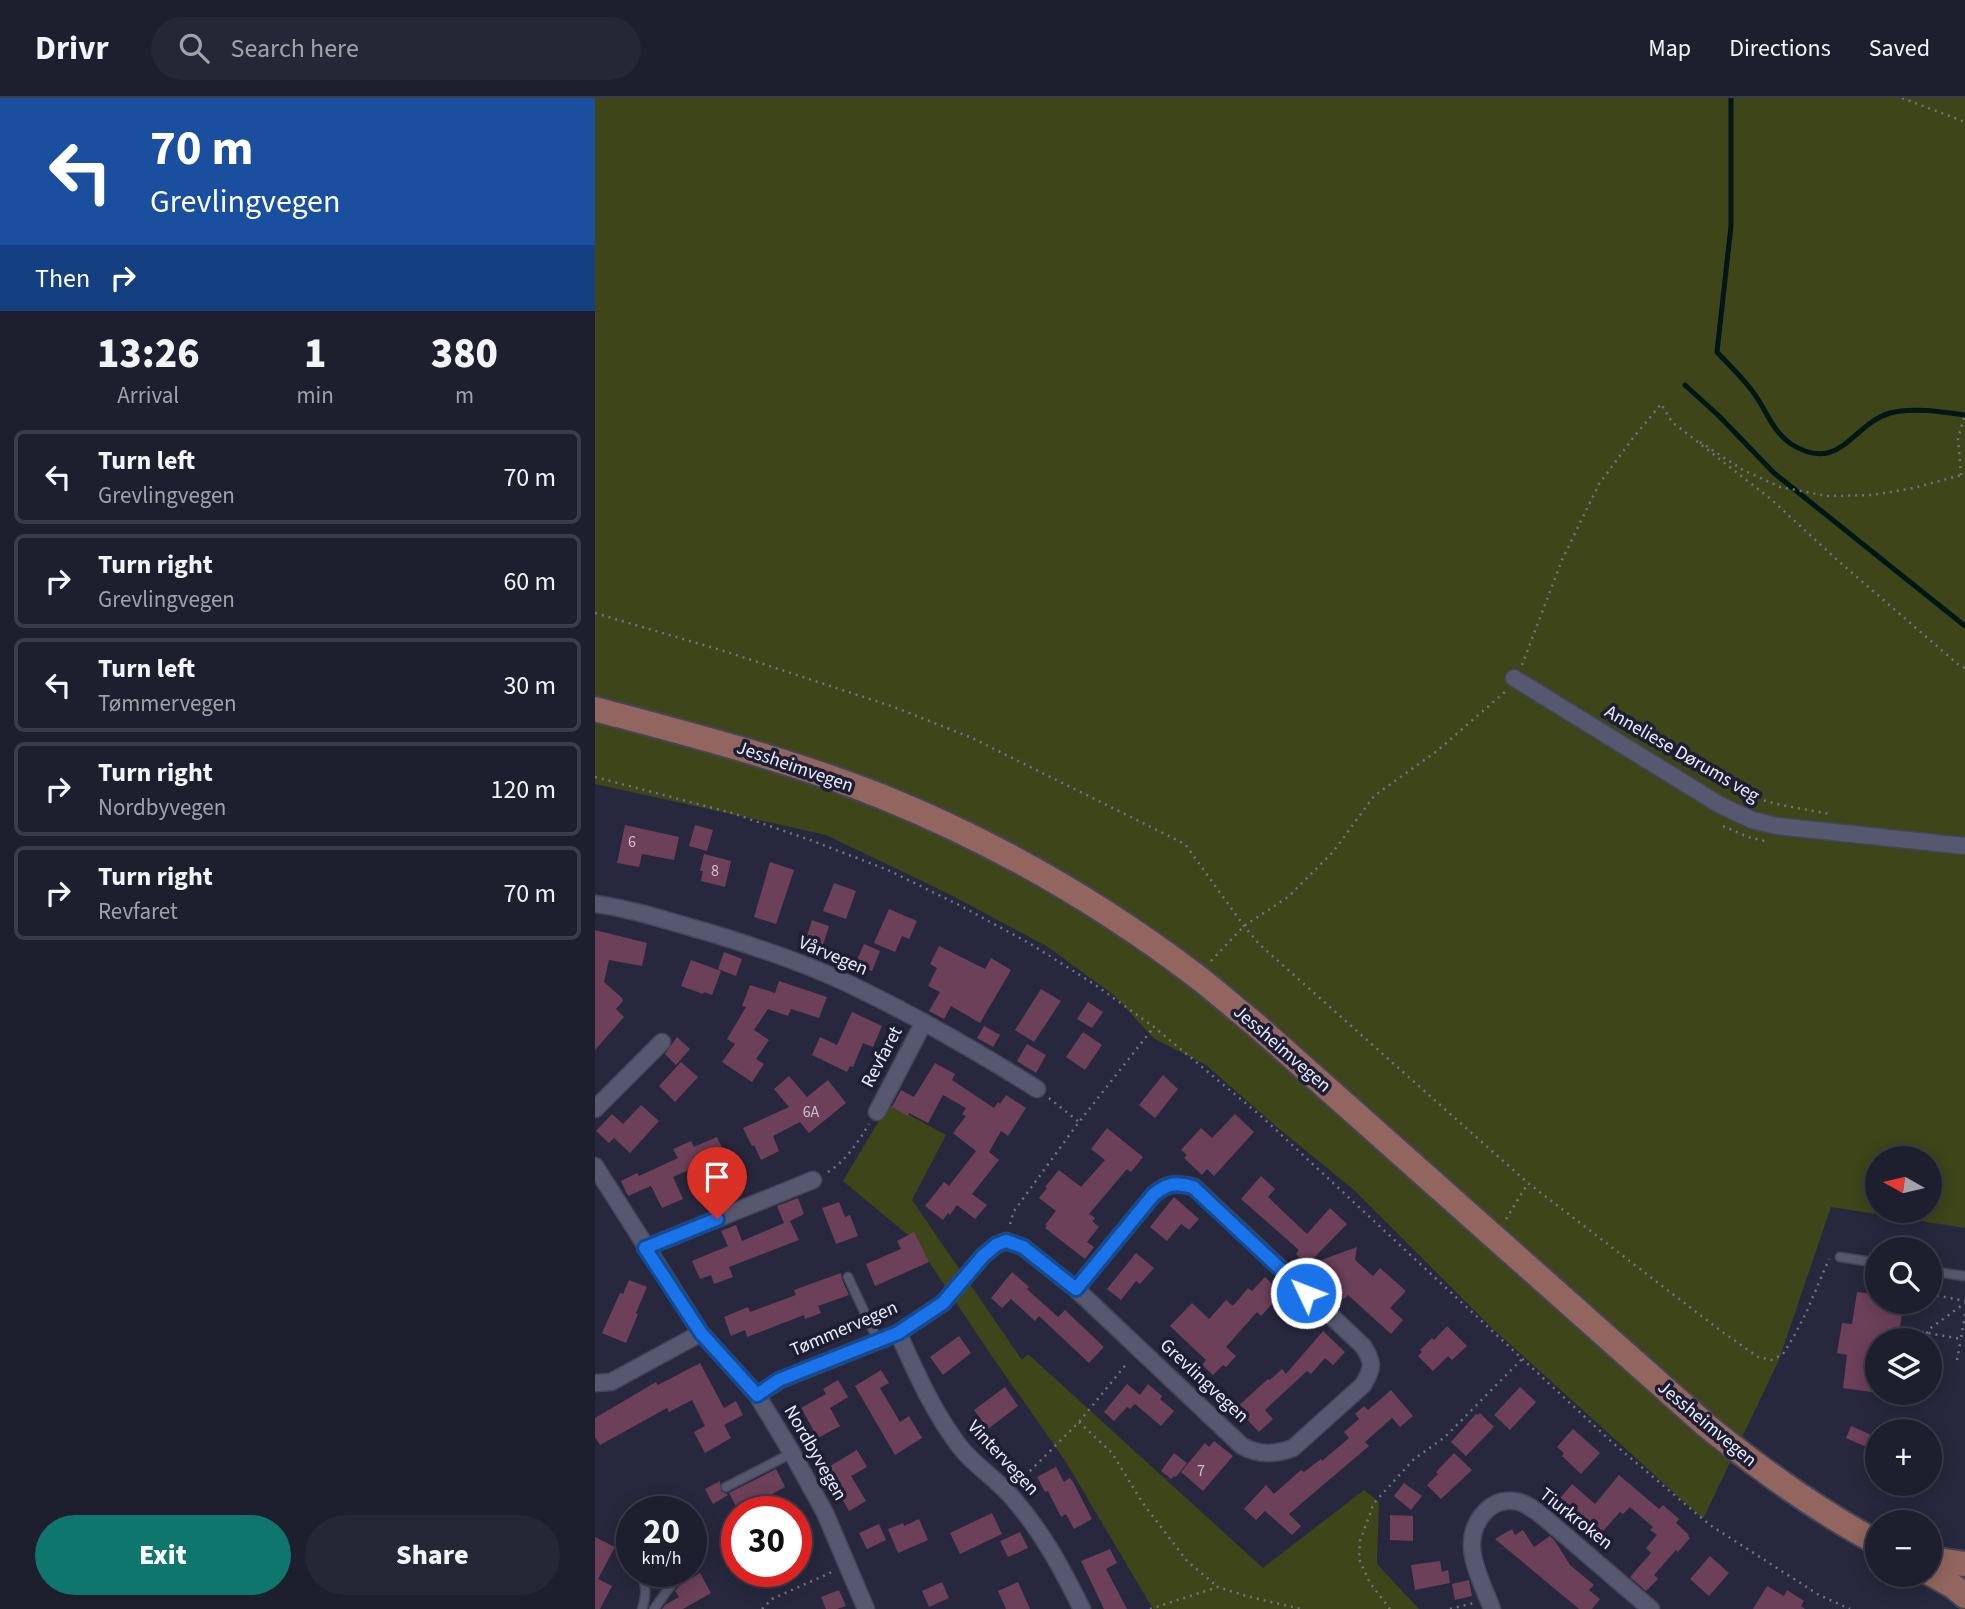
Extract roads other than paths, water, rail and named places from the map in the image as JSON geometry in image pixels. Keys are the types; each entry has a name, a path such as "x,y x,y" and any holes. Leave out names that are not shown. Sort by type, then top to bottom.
{"main road":[{"name":"Jessheimvegen","path":"595,709 756,752 883,797 1006,855 1108,914 1196,976 1316,1077 1707,1426 1755,1465 1809,1503 1865,1535"},
{"path":"1942,1561 1965,1564"},
{"path":"1942,1580 1965,1596"}],"street":[{"name":"Anneliese Dørums veg","path":"1514,678 1720,805 1752,820 1777,826 1965,846"},
{"name":"Vårvegen","path":"595,904 678,923 754,946 852,985 924,1022 1037,1089"},
{"name":"Revfaret","path":"877,1112 924,1022"},
{"path":"595,1109 662,1042"},
{"name":"Nordbyvegen","path":"595,1166 701,1333 757,1395 825,1513 866,1609"},
{"path":"645,1248 813,1180"},
{"name":"Grevlingvegen","path":"1006,1241 1023,1247 1076,1289 1242,1446 1254,1452 1268,1454 1293,1448 1363,1385 1371,1372 1372,1359 1363,1346 1193,1187 1177,1184 1165,1186 1154,1194 1076,1289"},
{"name":"Tømmervegen","path":"757,1395 779,1380 898,1333 943,1303 983,1256 996,1245 1006,1241"},
{"path":"595,1383 611,1382 701,1333"},
{"name":"Vintervegen","path":"898,1333 928,1397 960,1447 1008,1492 1051,1549 1082,1609"},
{"name":"Tiurkroken","path":"1490,1604 1472,1549 1472,1534 1479,1518 1488,1509 1499,1501 1515,1501 1531,1507 1651,1609"}],"lane":[{"path":"1840,1257 1865,1261"},
{"path":"1942,1273 1965,1276"},
{"path":"848,1277 878,1340"},
{"path":"726,1488 792,1453"},
{"path":"642,1609 647,1596 646,1587"},
{"path":"654,1609 670,1587"}],"waterway":[{"path":"1731,98 1731,226 1717,352 1749,387 1784,439 1808,452 1822,454 1834,451 1877,419 1898,411 1938,411 1965,415"},
{"path":"1685,385 1774,473 1965,626"}]}
